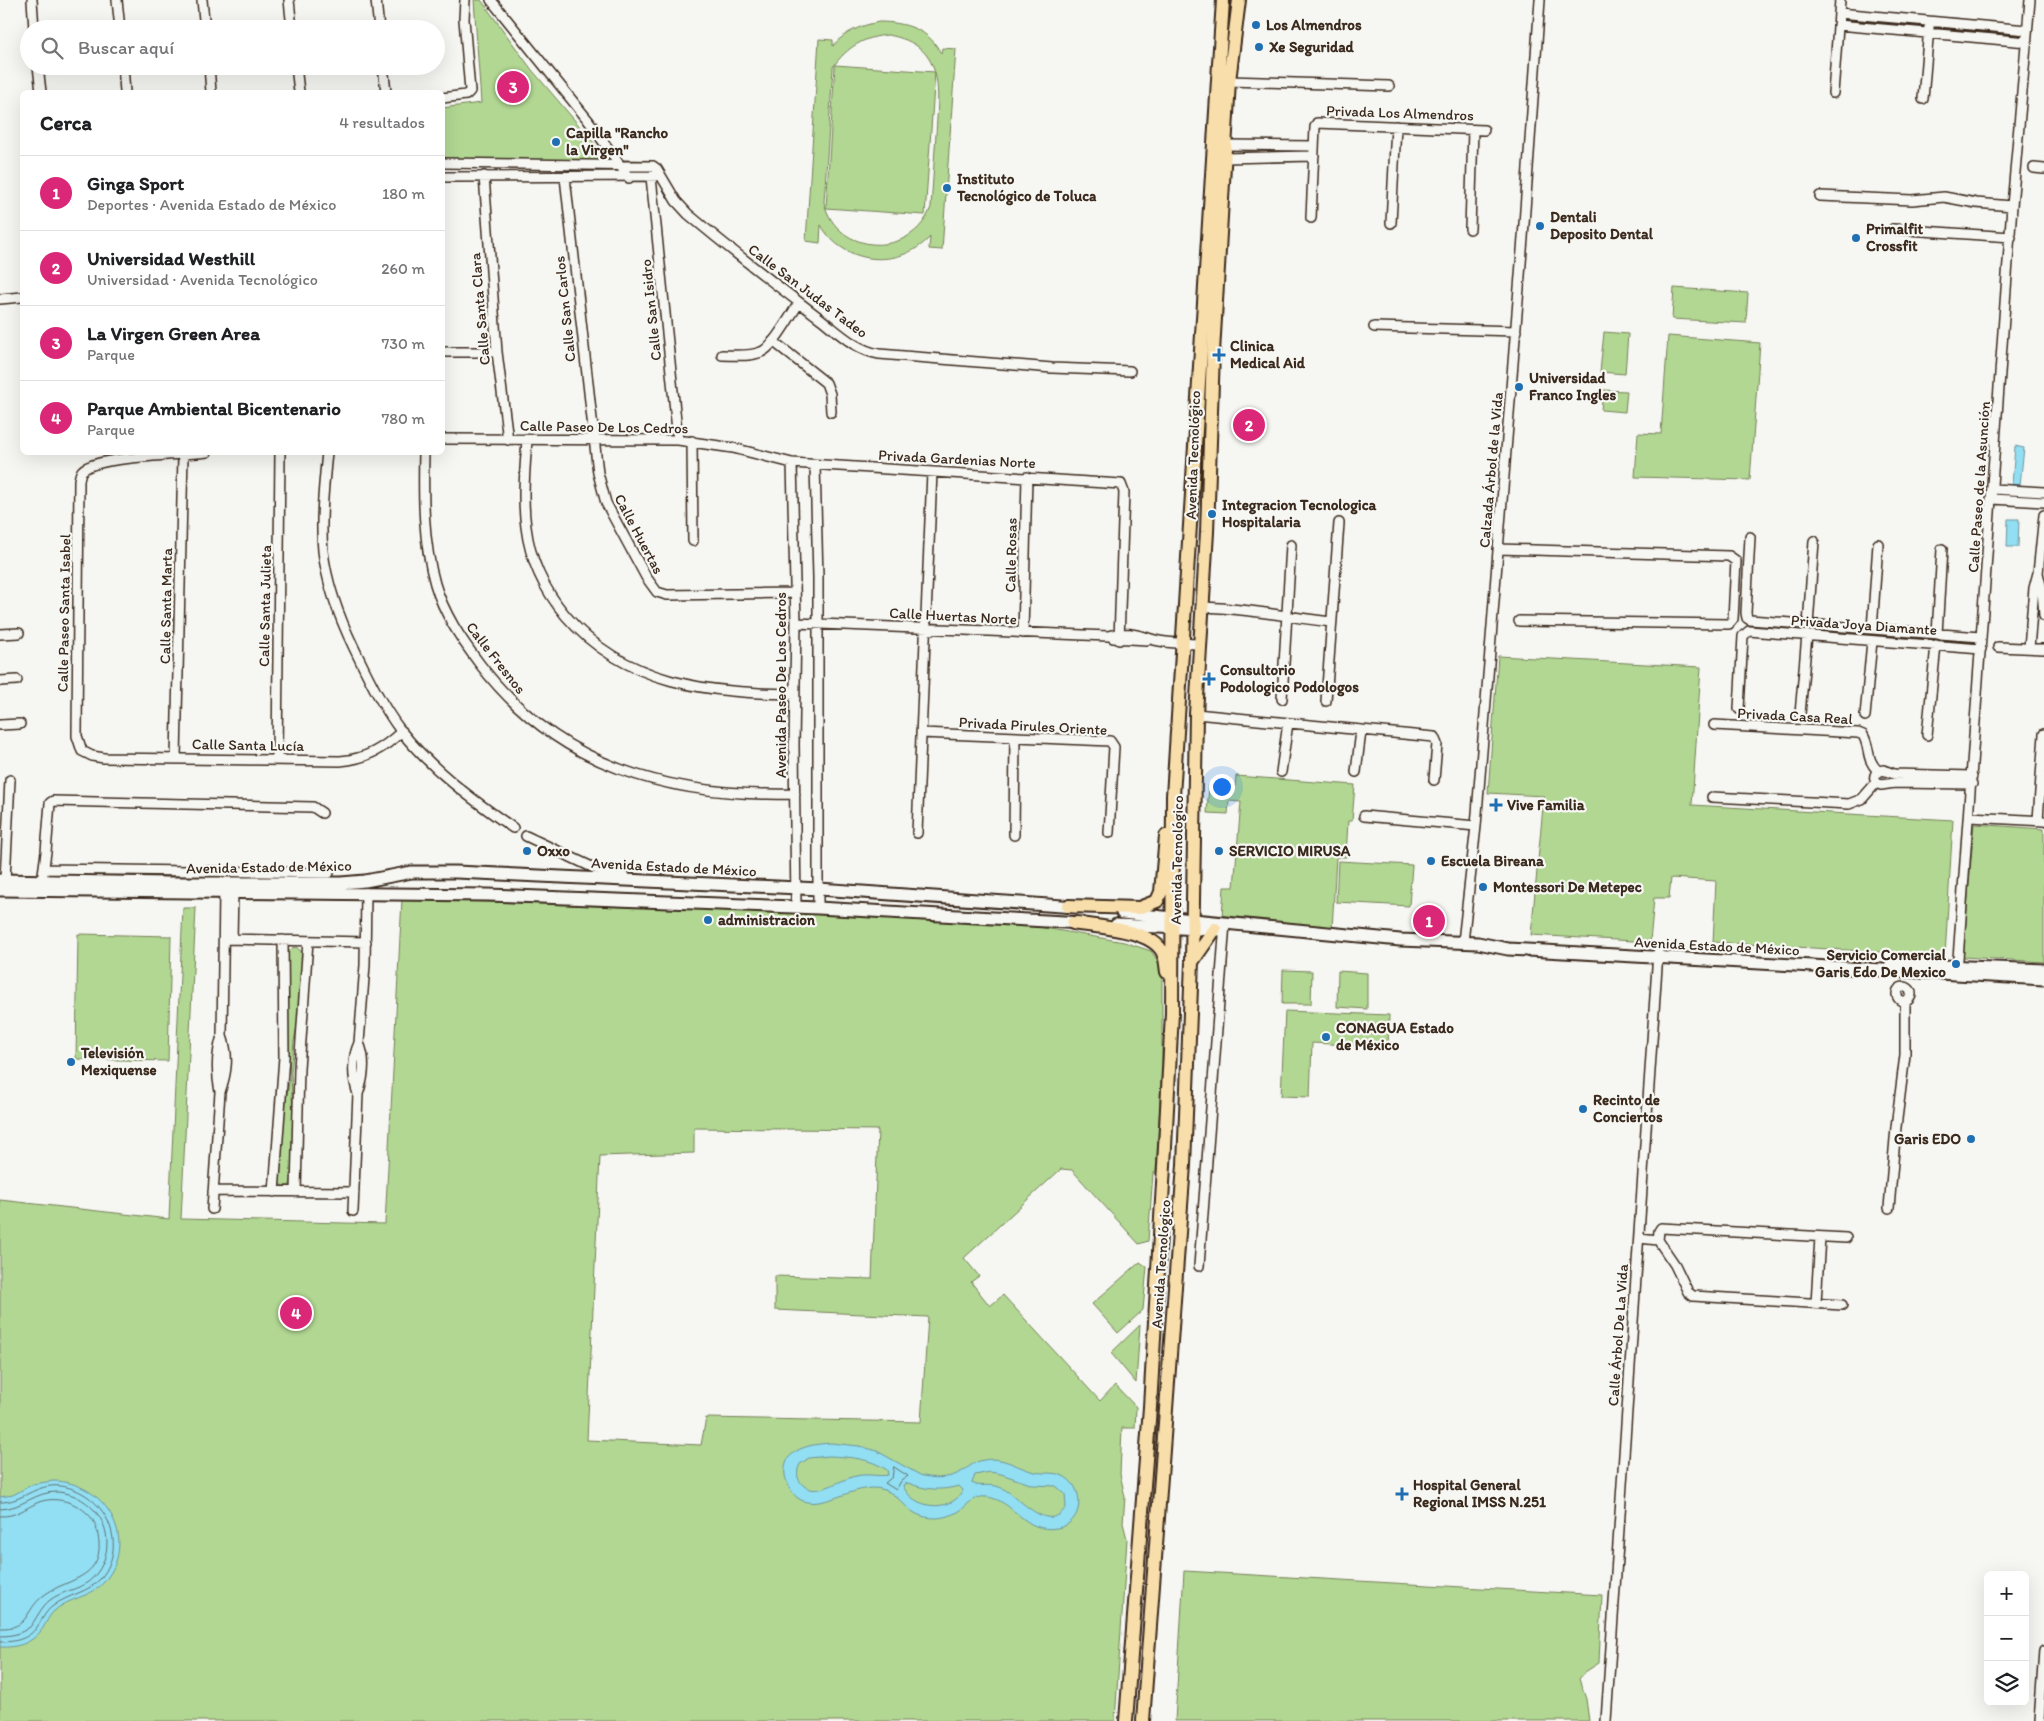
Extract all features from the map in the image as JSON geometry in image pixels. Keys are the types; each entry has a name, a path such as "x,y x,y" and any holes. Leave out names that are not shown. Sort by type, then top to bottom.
{"main road":[{"name":"Avenida Tecnológico","path":"1126,1721 1150,1407 1172,1013 1173,796 1223,0"},
{"name":"Avenida Tecnológico","path":"1143,1721 1180,1244 1192,962 1196,714 1218,249 1231,158 1229,81 1240,0"},
{"path":"1068,906 1139,908 1157,901 1161,892 1167,822 1173,796"},
{"name":"Avenida Estado de México","path":"2,883 42,881 167,884 340,883 365,881 412,872 456,872 819,889 1068,906 1173,923"},
{"name":"Avenida Estado de México","path":"2,883 229,892 488,895 818,908 1073,923 1173,923 1285,929 1400,940 1478,943 1508,949 1957,971 2044,979"},
{"path":"707,903 712,897 714,888 712,884"},
{"path":"729,904 729,894 734,885"},
{"path":"1073,923 1133,933 1153,942 1163,954 1166,963 1172,1013"},
{"path":"1192,962 1222,927"},
{"name":"Avenida Estado de México","path":"1658,955 1906,972 2044,970"}],"street":[{"path":"32,0 33,20"},
{"path":"117,0 119,20"},
{"path":"202,0 204,20"},
{"path":"289,0 291,20"},
{"path":"376,0 379,20"},
{"path":"445,98 468,95 470,85 464,18 465,0"},
{"path":"491,0 588,120 629,178"},
{"name":"Calzada Árbol de la Vida","path":"1463,942 1476,826 1516,331 1540,0"},
{"path":"1834,93 1840,0"},
{"name":"Calle Paseo de la Asunción","path":"1957,971 1970,817 2012,206 2030,0"},
{"path":"1839,13 2027,30"},
{"path":"1923,99 1930,21"},
{"path":"1838,25 2027,42"},
{"path":"39,75 41,90"},
{"path":"124,75 125,90"},
{"path":"210,75 212,90"},
{"path":"297,75 299,90"},
{"path":"384,75 386,90"},
{"path":"1229,81 1390,86"},
{"name":"Privada Los Almendros","path":"1314,146 1316,125 1318,123 1484,130"},
{"path":"1391,224 1396,126"},
{"path":"1470,229 1473,130"},
{"path":"1231,145 1314,146 1311,218"},
{"path":"1288,146 1289,157"},
{"path":"1231,158 1314,156"},
{"path":"445,163 645,166 659,172"},
{"path":"2034,168 2044,169"},
{"path":"445,177 564,176 629,178 651,177 659,172"},
{"name":"Calle San Judas Tadeo","path":"659,172 676,200 688,214 799,303 850,342 865,351 874,354 1052,368 1130,371"},
{"name":"Calle Santa Clara","path":"484,176 497,352 508,440"},
{"name":"Calle San Carlos","path":"564,176 593,440"},
{"name":"Calle San Isidro","path":"651,177 678,440"},
{"path":"1820,196 1912,200 1944,198 2012,206"},
{"path":"1893,229 2011,237"},
{"path":"0,299 20,297"},
{"path":"722,355 760,353 767,349 799,303"},
{"path":"1374,327 1516,331"},
{"path":"773,341 826,383 830,394 831,412"},
{"path":"445,352 497,352"},
{"name":"Calle Paseo De Los Cedros","path":"445,439 678,440 733,448 792,463"},
{"path":"527,440 525,506 526,527 532,553 539,574 554,601 592,642 628,665 675,682 716,690 795,694"},
{"name":"Calle Huertas","path":"593,440 598,474 606,503 646,577 657,592 679,595 795,593"},
{"path":"692,441 693,541"},
{"path":"154,455 183,455"},
{"name":"Calle Paseo Santa Isabel","path":"86,754 79,746 77,736 79,480 84,469 96,464 154,455"},
{"name":"Calle Santa Marta","path":"176,758 183,455"},
{"name":"Calle Santa Julieta","path":"277,759 280,455"},
{"path":"327,455 322,530 327,573 343,626 368,677 402,731 452,782 513,828"},
{"name":"Calle Fresnos","path":"424,455 425,522 429,556 436,586 452,624 464,643 515,705 554,736 600,761 632,774 679,786 763,794 795,794"},
{"name":"Avenida Paseo De Los Cedros","path":"792,463 796,623 796,907"},
{"name":"Privada Gardenias Norte","path":"792,463 1121,484 1124,492 1119,636"},
{"path":"815,465 818,623 818,908"},
{"path":"917,833 927,629 932,472"},
{"name":"Calle Rosas","path":"1023,633 1027,477"},
{"path":"1993,489 2044,492"},
{"path":"1992,499 2044,502"},
{"path":"2029,648 2034,588 2038,573 2044,515"},
{"path":"1326,701 1339,523"},
{"name":"Privada Joya Diamante","path":"1750,537 1747,618 1754,621 1981,637"},
{"path":"1808,625 1814,541"},
{"path":"1872,630 1878,544"},
{"path":"1282,699 1291,545"},
{"path":"1498,549 1729,556 1737,564 1733,619 1729,624 1519,622"},
{"path":"1937,634 1942,549"},
{"path":"2038,573 2042,589 2044,616"},
{"path":"1201,607 1246,609 1286,617 1331,622"},
{"name":"Calle Huertas Norte","path":"796,623 1119,636 1146,641 1152,639 1200,644"},
{"name":"Privada Joya Diamante","path":"1739,709 1743,636 1745,632 1752,630 1981,649"},
{"path":"0,634 19,633"},
{"path":"1800,714 1807,635"},
{"path":"1865,716 1872,641"},
{"path":"1927,735 1936,645"},
{"path":"1998,647 2044,649"},
{"path":"0,681 17,680"},
{"path":"1196,714 1434,737 1437,744 1434,780"},
{"path":"1281,772 1288,723"},
{"path":"0,725 20,724"},
{"name":"Privada Casa Real","path":"1714,725 1864,735 1870,761 1878,771"},
{"name":"Calle Santa Lucía","path":"86,754 104,758 340,761 360,758 382,748 402,731"},
{"path":"1356,772 1361,731"},
{"name":"Privada Pirules Oriente","path":"922,733 1112,742 1114,747 1110,833"},
{"path":"1970,817 2041,820 2044,734"},
{"path":"1014,835 1015,738"},
{"path":"1883,770 1894,774 1972,780 1895,783 1883,786 1876,783 1874,778 1878,771 1883,770"},
{"path":"2,883 10,780"},
{"path":"1712,797 1849,804 1862,799 1876,783"},
{"path":"42,881 50,803 53,801 313,807 322,813"},
{"path":"1364,816 1476,826"},
{"path":"526,836 594,868 634,880"},
{"path":"44,869 329,873"},
{"path":"212,1209 220,1092 216,1066 217,1051 222,1036 229,892"},
{"path":"353,1211 358,1094 354,1083 354,1065 355,1052 359,1043 366,942 366,893"},
{"path":"1199,1266 1222,927"},
{"path":"228,939 366,942"},
{"path":"274,1192 284,1057 283,940"},
{"path":"296,1192 299,1068 308,941"},
{"name":"Calle Árbol De La Vida","path":"1606,1721 1658,955"},
{"path":"1889,1208 1905,1055 1905,1001 1899,999 1897,994 1900,988 1906,987 1906,972"},
{"path":"213,1191 354,1192"},
{"path":"1842,1305 1693,1296 1688,1292 1675,1265 1658,1240 1661,1228 1846,1238"},
{"path":"1816,1303 1820,1237"},
{"path":"1639,1238 1658,1240"},
{"path":"2039,1721 2044,1651"}],"green space":[{"path":"474,0 481,0 532,70 610,162 445,162 445,108 481,103"},
{"path":"873,23 898,23 915,29 930,38 941,54 942,48 956,49 942,250 929,249 930,237 917,248 903,255 888,258 872,258 857,255 843,248 831,238 821,225 820,243 806,241 819,39 833,40 833,46 848,33","holes":["888,35 907,40 920,48 929,59 937,86 938,101 931,207 922,224 908,236 892,243 875,244 858,241 843,233 831,220 824,202 833,67 850,49 871,38"]},
{"path":"835,65 935,72 925,215 826,208"},
{"path":"1674,288 1748,293 1746,323 1672,319"},
{"path":"1604,332 1628,334 1625,374 1600,372"},
{"path":"1668,336 1760,343 1750,480 1635,477 1638,433 1661,434"},
{"path":"1603,390 1627,391 1625,412 1601,410"},
{"path":"1498,656 1701,667 1692,805 1953,820 1945,956 1713,942 1716,881 1671,878 1669,898 1654,898 1650,942 1531,935 1544,796 1488,793"},
{"path":"1236,776 1355,785 1352,821 1348,821 1346,857 1336,857 1332,930 1222,916 1224,887 1234,887 1241,802 1229,801 1228,814 1207,813 1209,785 1235,786"},
{"path":"1974,824 2044,829 2044,962 1963,957"},
{"path":"1338,861 1412,865 1409,906 1336,902"},
{"path":"402,899 831,914 1039,927 1124,942 1151,951 1162,967 1162,1067 1156,1173 1153,1173 1148,1241 1139,1244 1072,1170 1061,1169 964,1258 979,1276 971,1282 990,1306 1003,1295 1100,1401 1115,1385 1136,1407 1135,1428 1122,1428 1120,1474 1125,1497 1123,1523 1127,1539 1115,1721 0,1721 0,1200 169,1219 183,908 196,908 181,1219 385,1224","holes":["694,1128 878,1130 872,1279 775,1276 775,1310 928,1317 921,1422 706,1418 701,1445 587,1440 600,1156 694,1153"]},
{"path":"78,934 171,936 168,1061 76,1059"},
{"path":"296,947 302,952 300,1011 294,1041 291,1073 293,1118 292,1174 291,1183 288,1186 283,1186 278,1182 281,1129 290,1077 287,953"},
{"path":"1283,970 1312,971 1311,1004 1282,1004"},
{"path":"1338,971 1367,973 1367,1009 1337,1007"},
{"path":"1285,1011 1389,1015 1388,1047 1312,1043 1310,1097 1281,1096"},
{"path":"1140,1262 1147,1267 1143,1310 1118,1333 1092,1304"},
{"path":"1140,1325 1136,1383 1111,1353"},
{"path":"1184,1571 1602,1595 1599,1663 1585,1672 1579,1679 1586,1699 1589,1721 1175,1721"}],"water":[{"path":"2015,446 2024,448 2020,485 2012,485"},
{"path":"2008,519 2019,519 2018,547 2007,547"},
{"path":"831,1443 859,1446 877,1451 920,1475 930,1477 941,1478 951,1476 972,1464 991,1459 1004,1461 1035,1472 1058,1474 1069,1480 1075,1487 1079,1504 1077,1512 1066,1525 1046,1529 1027,1522 1005,1504 987,1497 978,1498 958,1512 936,1518 917,1514 895,1496 881,1489 869,1488 829,1500 804,1501 795,1495 787,1482 785,1474 786,1462 791,1455 801,1449 813,1445","holes":["829,1456 852,1458 874,1463 887,1470 888,1475 856,1476 813,1490 801,1483 798,1478 800,1464 809,1458","990,1472 1033,1485 1056,1486 1065,1494 1066,1507 1058,1515 1050,1517 1041,1515 999,1487 972,1483 975,1475","908,1483 933,1489 959,1486 963,1490 958,1498 950,1503 932,1506 914,1499 907,1493 903,1485"]},
{"path":"53,1481 71,1484 88,1491 101,1501 111,1515 117,1530 119,1547 115,1564 100,1587 59,1607 53,1612 39,1633 29,1641 12,1647 0,1647 0,1497 13,1495 33,1484"}],"place":[{"name":"Los Almendros","path":"1256,25"},
{"name":"Xe Seguridad","path":"1259,47"},
{"name":"La Virgen Green Area","path":"513,87"},
{"name":"Capilla \"Rancho la Virgen\"","path":"556,142"},
{"name":"Instituto Tecnológico de Toluca","path":"947,188"},
{"name":"Dentali Deposito Dental","path":"1540,226"},
{"name":"Primalfit Crossfit","path":"1856,238"},
{"name":"Clinica Medical Aid","path":"1219,355"},
{"name":"Universidad Franco Ingles","path":"1519,387"},
{"name":"Universidad Westhill","path":"1249,425"},
{"name":"Integracion Tecnologica Hospitalaria","path":"1212,514"},
{"name":"Consultorio Podologico Podologos","path":"1209,679"},
{"name":"Vive Familia","path":"1496,805"},
{"name":"Oxxo","path":"527,851"},
{"name":"SERVICIO MIRUSA","path":"1219,851"},
{"name":"Escuela Bireana","path":"1431,861"},
{"name":"Montessori De Metepec","path":"1483,887"},
{"name":"administracion","path":"708,920"},
{"name":"Ginga Sport","path":"1429,921"},
{"name":"Servicio Comercial Garis Edo De Mexico","path":"1956,964"},
{"name":"CONAGUA Estado de México","path":"1326,1037"},
{"name":"Televisión Mexiquense","path":"71,1062"},
{"name":"Recinto de Conciertos","path":"1583,1109"},
{"name":"Garis EDO","path":"1971,1139"},
{"name":"Parque Ambiental Bicentenario","path":"296,1313"},
{"name":"Hospital General Regional IMSS N.251","path":"1402,1494"}]}
